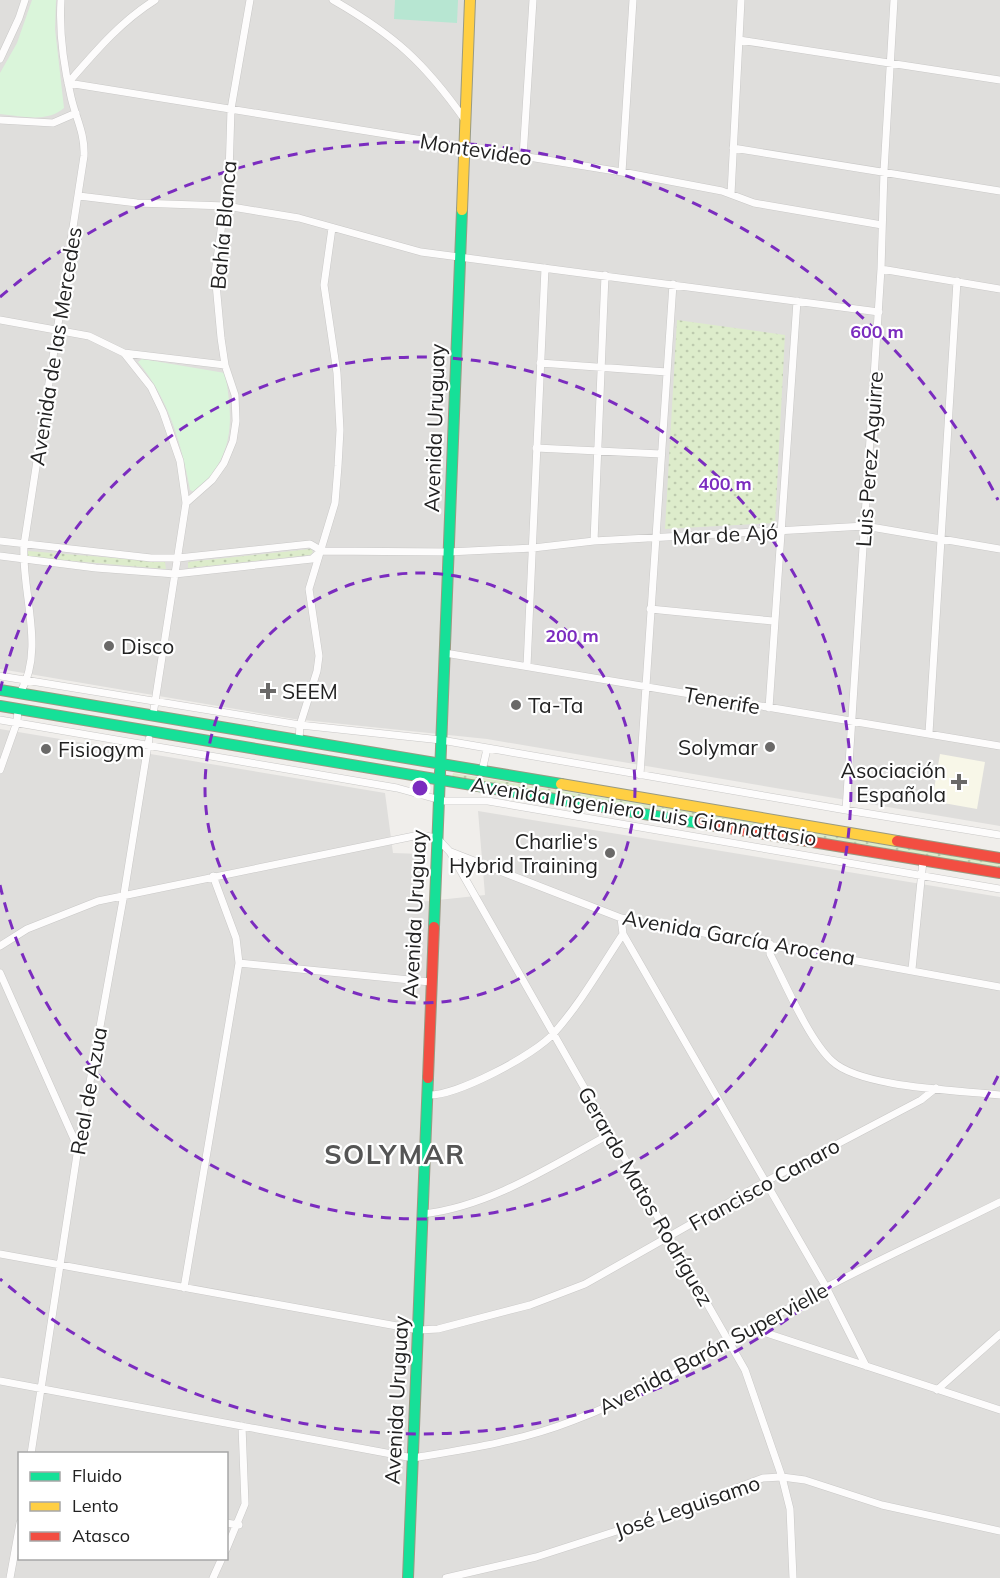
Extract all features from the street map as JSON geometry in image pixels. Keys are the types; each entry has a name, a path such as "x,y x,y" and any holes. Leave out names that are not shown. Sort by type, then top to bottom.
{"main road":[{"name":"Avenida Uruguay","path":"408,1578 470,0"},
{"name":"Avenida Ingeniero Luis Giannattasio","path":"0,690 1000,858"},
{"name":"Avenida Ingeniero Luis Giannattasio","path":"0,706 1000,873"}],"street":[{"path":"0,58 20,18 25,0"},
{"name":"Avenida de las Mercedes","path":"20,693 27,681 31,616 23,560 24,545 56,329 79,196 85,144 84,131 76,113 68,83 60,19 61,0"},
{"path":"68,83 116,30 155,0"},
{"name":"Bahía Blanca","path":"186,503 212,480 224,463 233,441 236,421 235,395 225,365 215,273 226,206 231,109 250,0"},
{"path":"333,0 387,33 410,52 465,120"},
{"path":"523,157 533,0"},
{"path":"622,172 633,0"},
{"path":"730,194 741,0"},
{"name":"Luis Perez Aguirre","path":"846,810 879,312 894,0"},
{"path":"739,40 1000,80"},
{"name":"Montevideo","path":"68,83 622,172 730,194 754,203 882,225"},
{"path":"0,120 53,123 76,113"},
{"path":"733,148 1000,191"},
{"path":"79,196 137,203 226,206 279,214 395,247 879,312"},
{"path":"299,740 300,725 317,671 319,656 309,589 335,503 340,430 337,373 324,285 332,228"},
{"path":"527,666 545,268"},
{"path":"881,269 1000,289"},
{"path":"594,541 605,275"},
{"path":"928,734 957,281"},
{"path":"640,775 644,686 673,284"},
{"path":"769,708 773,621 797,301"},
{"path":"0,320 89,336 124,353 225,365"},
{"path":"124,353 151,387 163,412 180,461 186,503 153,715"},
{"path":"540,363 601,365 667,372"},
{"path":"536,448 661,454"},
{"name":"Mar de Ajó","path":"322,551 448,552 533,548 594,541 865,526 1000,549"},
{"path":"0,541 95,554 178,558 310,544 322,551"},
{"path":"0,556 175,574 312,559 322,551"},
{"path":"650,609 773,621"},
{"name":"Tenerife","path":"445,653 1000,746"},
{"name":"Avenida Ingeniero Luis Giannattasio","path":"0,676 300,725 441,740 846,810 1000,834"},
{"path":"0,770 18,722 18,709"},
{"name":"Avenida Ingeniero Luis Giannattasio","path":"0,720 148,743 397,788 439,800 488,801 1000,889"},
{"name":"Real de Azua","path":"31,1452 78,1148 124,894 150,730"},
{"path":"482,771 487,749"},
{"path":"0,946 52,918 124,894 419,835 437,838"},
{"name":"Gerardo Matos Rodríguez","path":"437,838 450,852 745,1370 782,1477 792,1528 793,1578"},
{"name":"Avenida García Arocena","path":"450,852 621,918 912,969 1000,987"},
{"path":"912,969 923,861"},
{"path":"184,1288 239,963 236,938 213,876"},
{"path":"621,918 623,934 826,1287 866,1366"},
{"path":"427,1095 440,1096 460,1089 531,1051 554,1035 623,934"},
{"path":"770,944 770,954 819,1046 833,1062 863,1078 1000,1095"},
{"path":"239,963 430,982"},
{"path":"0,973 78,1148"},
{"name":"Francisco Canaro","path":"0,1254 419,1330 438,1329 530,1305 585,1284 765,1182 921,1100 936,1088"},
{"path":"423,1214 476,1203 531,1177 610,1134"},
{"name":"Avenida Barón Supervielle","path":"0,1381 413,1458 481,1447 571,1422 663,1379 728,1340 826,1287 1000,1202"},
{"path":"752,1329 1000,1410"},
{"path":"937,1390 1000,1334"},
{"path":"228,1546 239,1525 245,1504 246,1481 242,1426"},
{"name":"José Leguisamo","path":"446,1578 536,1557 657,1518 763,1478 782,1477 805,1480 882,1505 1000,1531"},
{"path":"228,1523 239,1525"},
{"path":"10,1578 18,1534"},
{"path":"213,1578 221,1560"}],"shaded area":[{"path":"0,0 1000,0 1000,826 487,739 294,719 0,669"},
{"path":"0,729 385,793 393,853 423,854 419,902 485,895 478,811 1000,897 1000,1578 0,1578"},
{"name":"Asociación Española","path":"940,754 985,762 977,809 932,801"}],"green space":[{"path":"32,0 56,0 55,29 64,108 50,116 42,117 0,114 0,73 17,43"},
{"path":"395,0 458,0 457,23 394,19"},
{"path":"677,320 785,335 775,523 665,529"},
{"path":"142,359 225,373 230,408 228,438 218,465 196,493 190,490 183,456 166,406 158,390 138,362"},
{"path":"311,549 313,552 310,555 188,568 188,562"},
{"path":"28,551 165,562 166,569 27,557"},
{"path":"453,773 1000,862 1000,869 452,777"}],"traffic: fast":[{"path":"434,927 462,210"},
{"path":"0,690 561,784"},
{"path":"0,706 698,823"},
{"path":"408,1578 428,1078"}],"traffic: slow":[{"path":"462,210 470,0"},
{"path":"561,784 897,841"}],"traffic: jam":[{"path":"698,823 1000,873"},
{"path":"897,841 1000,858"},
{"path":"428,1078 434,927"}],"place":[{"name":"Disco","path":"109,646"},
{"name":"SEEM","path":"268,691"},
{"name":"Ta-Ta","path":"516,705"},
{"name":"Solymar","path":"770,747"},
{"name":"Fisiogym","path":"46,749"},
{"name":"Asociación Española","path":"959,782"},
{"name":"Charlie's Hybrid Training","path":"610,853"}],"district":[{"name":"SOLYMAR","path":"395,1154"}]}
